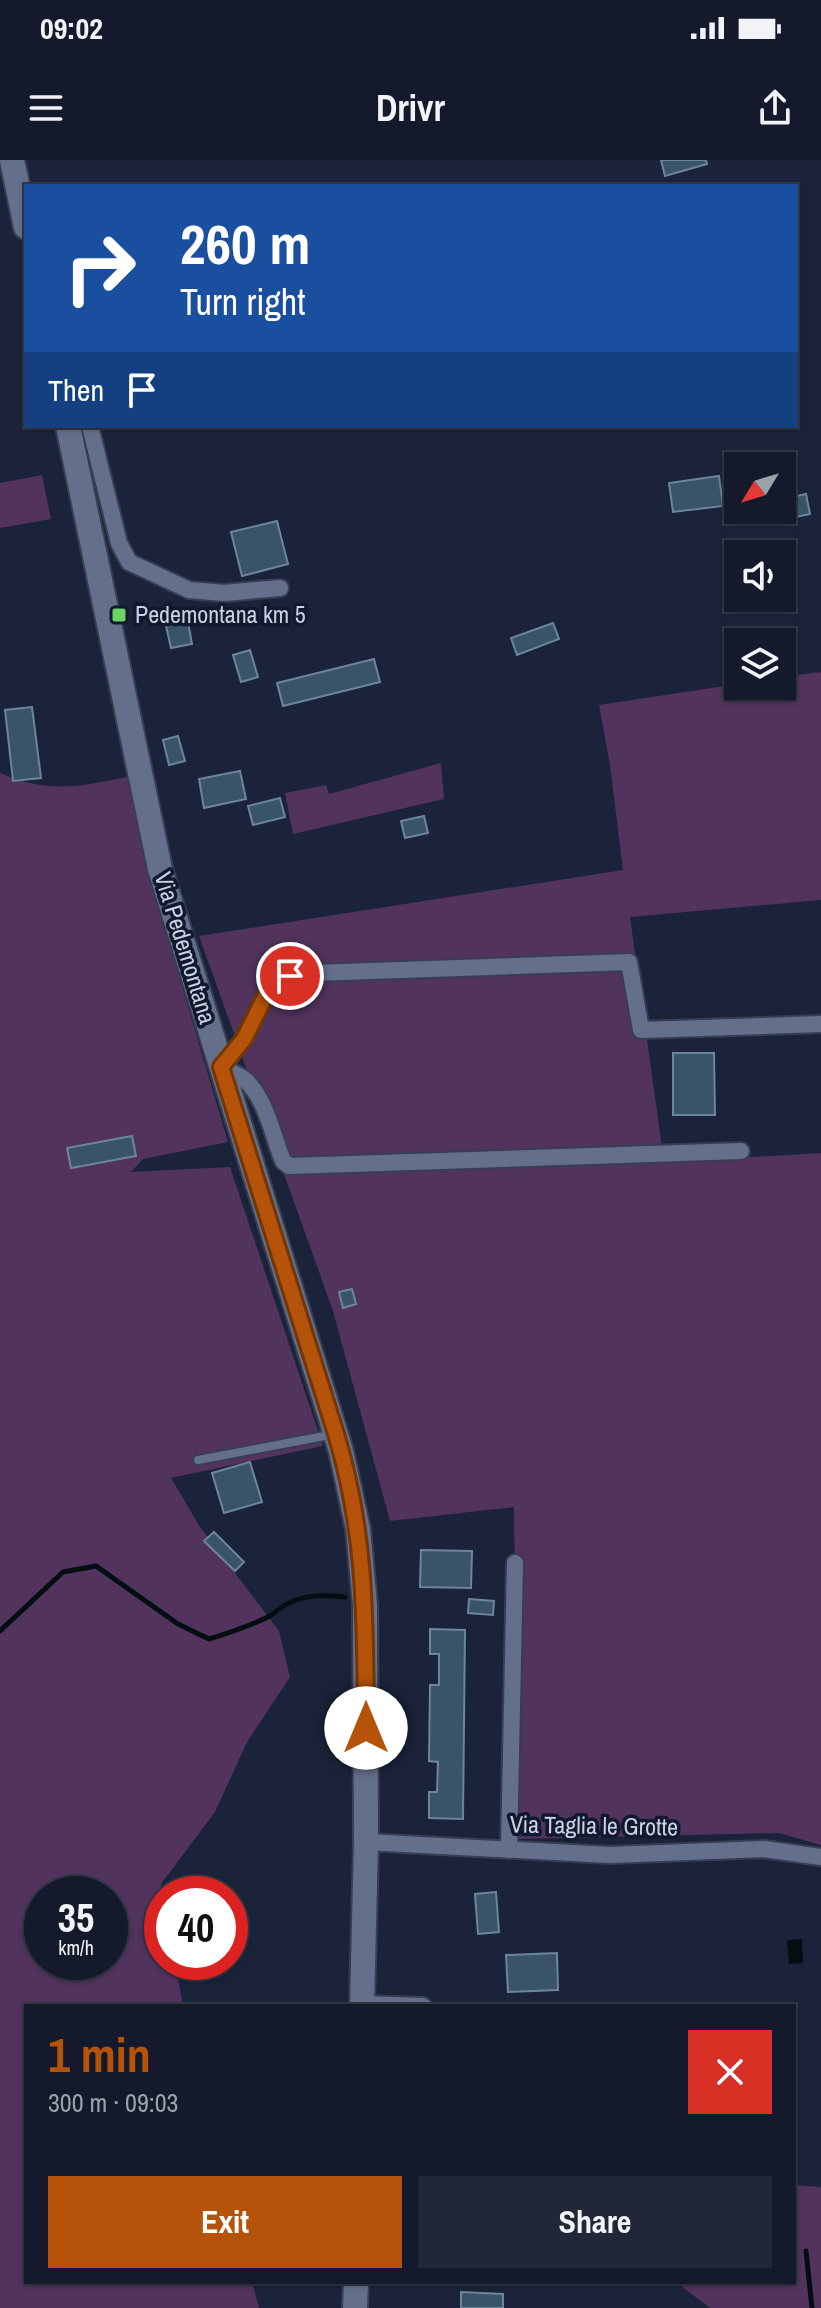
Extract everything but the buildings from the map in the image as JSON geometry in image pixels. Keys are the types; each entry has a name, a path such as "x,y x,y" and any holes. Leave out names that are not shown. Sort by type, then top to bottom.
{"street":[{"path":"12,160 24,217"},
{"name":"Via Pedemontana","path":"68,428 157,854 336,1434 356,1516 363,1573 366,1842 362,2004"},
{"path":"90,428 119,543 129,562 189,590 224,593 280,588"},
{"path":"741,1151 289,1166 283,1161 261,1104 250,1086 244,1079 221,1067 244,1039 269,989 284,978 313,973 629,962 641,1030 821,1024"},
{"path":"509,1850 515,1563"},
{"name":"Via Taglia le Grotte","path":"366,1842 610,1855 764,1849 821,1857"},
{"path":"355,2308 356,2284"}],"lane":[{"path":"198,1460 336,1434"}],"shaded area":[{"path":"42,475 51,519 0,528 0,483"},
{"path":"821,672 821,900 630,917 664,1162 821,1153 821,1845 779,1833 518,1839 514,1507 390,1521 333,1311 199,936 623,870 599,705 724,686 724,700 796,700 796,675"},
{"path":"441,763 444,799 293,834 285,793 326,785 329,794"},
{"path":"0,773 54,786 86,785 141,774 157,854 146,865 228,1142 143,1159 131,1172 230,1167 323,1446 171,1478 200,1527 279,1631 290,1677 247,1742 215,1812 167,1876 144,1876 144,1980 178,1980 183,2004 24,2004 24,2284 253,2284 259,2308 0,2308"},
{"path":"802,1939 803,1963 789,1964 787,1940"},
{"path":"796,2185 821,2187 821,2308 710,2308 679,2284 796,2284"}],"waterway":[{"path":"0,1631 63,1572 96,1566 178,1624 209,1639 261,1620 296,1600 317,1596 345,1597"},
{"path":"806,2251 812,2308"}],"place":[{"name":"Pedemontana km 5","path":"119,615"}],"route":[{"path":"290,976 269,989 244,1039 221,1067 336,1434 350,1489 363,1573 366,1728"}]}
